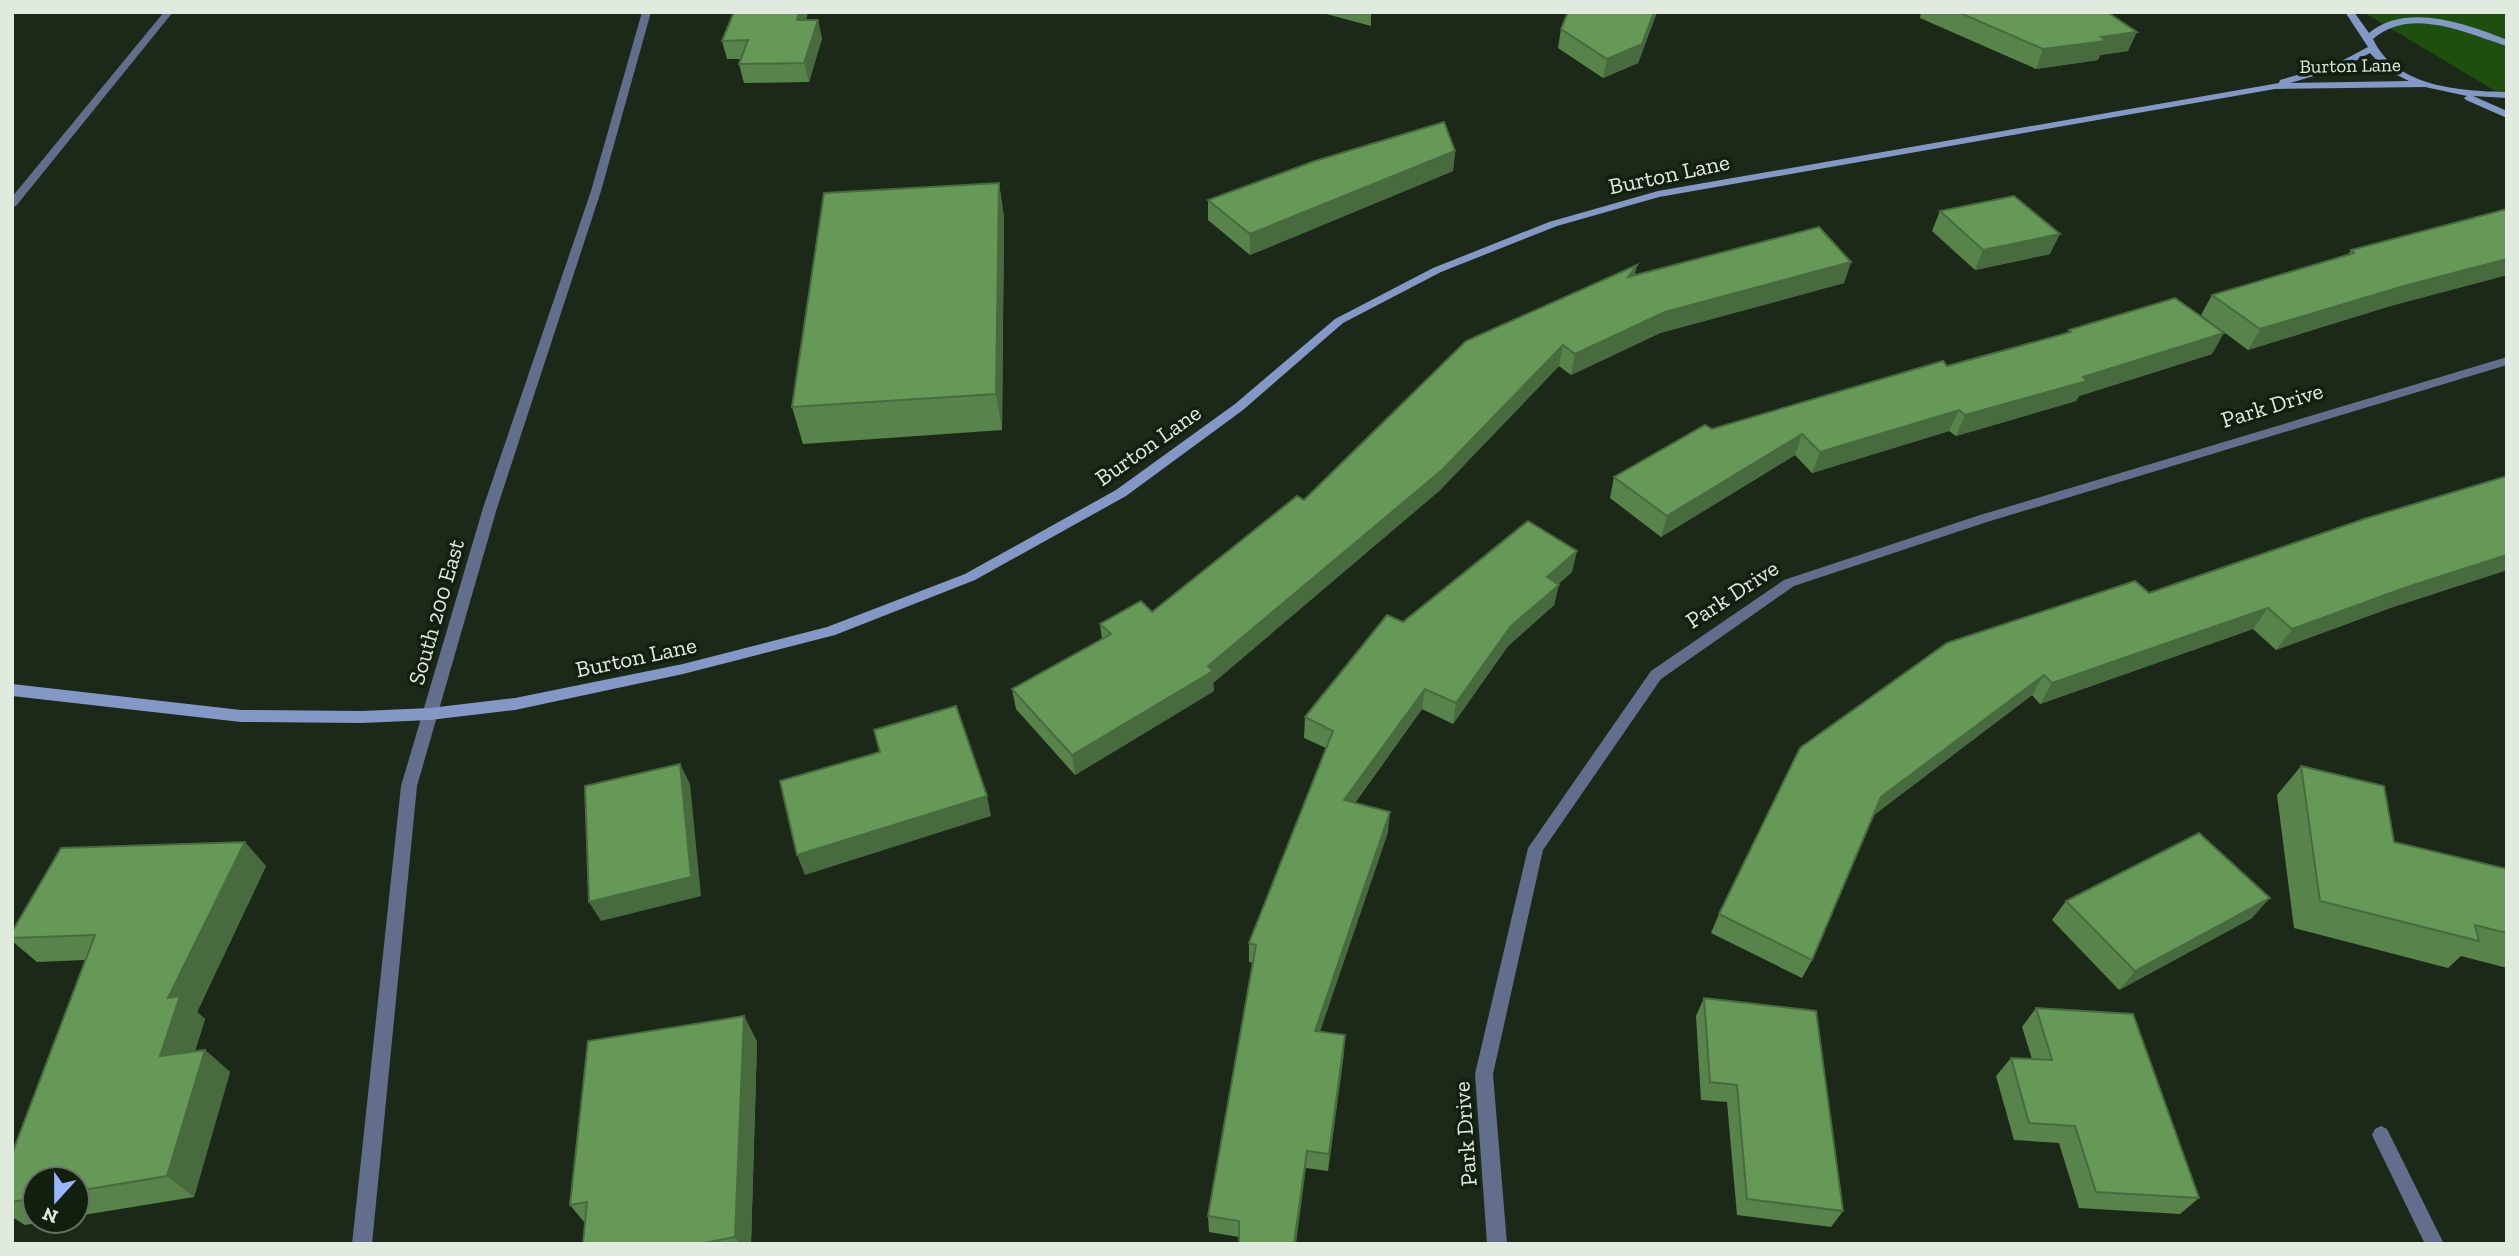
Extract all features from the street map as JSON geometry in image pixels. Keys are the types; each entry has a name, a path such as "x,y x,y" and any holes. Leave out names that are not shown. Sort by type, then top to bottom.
{"street":[{"path":"12,204 169,12"},
{"name":"South 200 East","path":"362,1244 409,786 490,508 597,191 648,12"},
{"path":"2349,12 2380,61 2400,73 2455,92 2507,115"},
{"path":"2406,12 2507,43"},
{"name":"Burton Lane","path":"2275,86 2302,74 2341,65 2369,44 2375,30 2389,24 2432,22"},
{"path":"2484,34 2507,33"},
{"name":"Burton Lane","path":"12,690 241,716 430,715 515,704 683,670 830,631 970,577 1121,493 1239,407 1339,321 1437,270 1553,224 1658,194 2275,86 2426,84"},
{"path":"2455,92 2507,95"},
{"name":"Park Drive","path":"1497,1244 1484,1074 1536,848 1656,675 1788,583 1982,519 2507,361"},
{"path":"2381,1135 2435,1244"}],"green space":[{"path":"2363,12 2507,12 2507,97 2492,89"}],"building":[{"path":"734,12 799,12 797,20 818,20 804,63 739,64 748,40 722,41"},
{"path":"1568,12 1654,12 1642,44 1607,59 1561,29"},
{"path":"1958,12 2107,12 2137,32 2101,37 2106,41 2043,49"},
{"path":"1444,122 1455,151 1250,234 1208,200 1315,161"},
{"path":"999,183 996,394 792,407 824,193"},
{"path":"2014,196 2060,234 1983,250 1940,211"},
{"path":"2507,209 2507,259 2404,286 2260,329 2212,295 2354,253 2351,250"},
{"path":"1819,227 1851,262 1665,312 1575,354 1563,345 1442,470 1208,666 1213,671 1072,755 1012,689 1111,634 1100,624 1141,601 1152,612 1297,496 1304,500 1466,341 1637,265 1628,277"},
{"path":"2175,298 2224,333 2083,377 2087,381 1965,415 1959,410 1820,452 1802,434 1667,516 1614,477 1705,425 1712,429 1943,361 1947,366 2071,332 2069,330"},
{"path":"2507,476 2507,555 2407,587 2292,629 2268,608 2052,683 2044,675 1881,797 1812,960 1719,914 1800,748 1947,643 2135,581 2149,593 2364,519"},
{"path":"1528,521 1577,551 1547,577 1559,585 1511,626 1456,703 1425,689 1344,800 1390,812 1315,1031 1345,1035 1329,1154 1307,1151 1294,1244 1239,1244 1239,1221 1208,1216 1256,945 1249,943 1333,731 1305,717 1387,615 1403,622"},
{"path":"956,706 987,796 797,855 780,781 880,752 874,730"},
{"path":"680,764 691,877 589,902 585,786"},
{"path":"2301,766 2384,786 2394,842 2507,869 2507,933 2475,925 2479,941 2320,901"},
{"path":"2199,833 2270,898 2135,971 2066,901"},
{"path":"245,842 168,998 180,996 160,1056 205,1050 167,1176 91,1189 91,1165 21,1165 21,1200 12,1202 12,1154 95,935 12,938 12,932 61,848"},
{"path":"1704,998 1816,1011 1843,1211 1747,1199 1737,1085 1710,1082"},
{"path":"2036,1008 2133,1014 2199,1198 2096,1192 2075,1126 2029,1123 2011,1058 2052,1060"},
{"path":"744,1016 735,1237 699,1244 583,1244 587,1202 570,1205 588,1041"}]}
